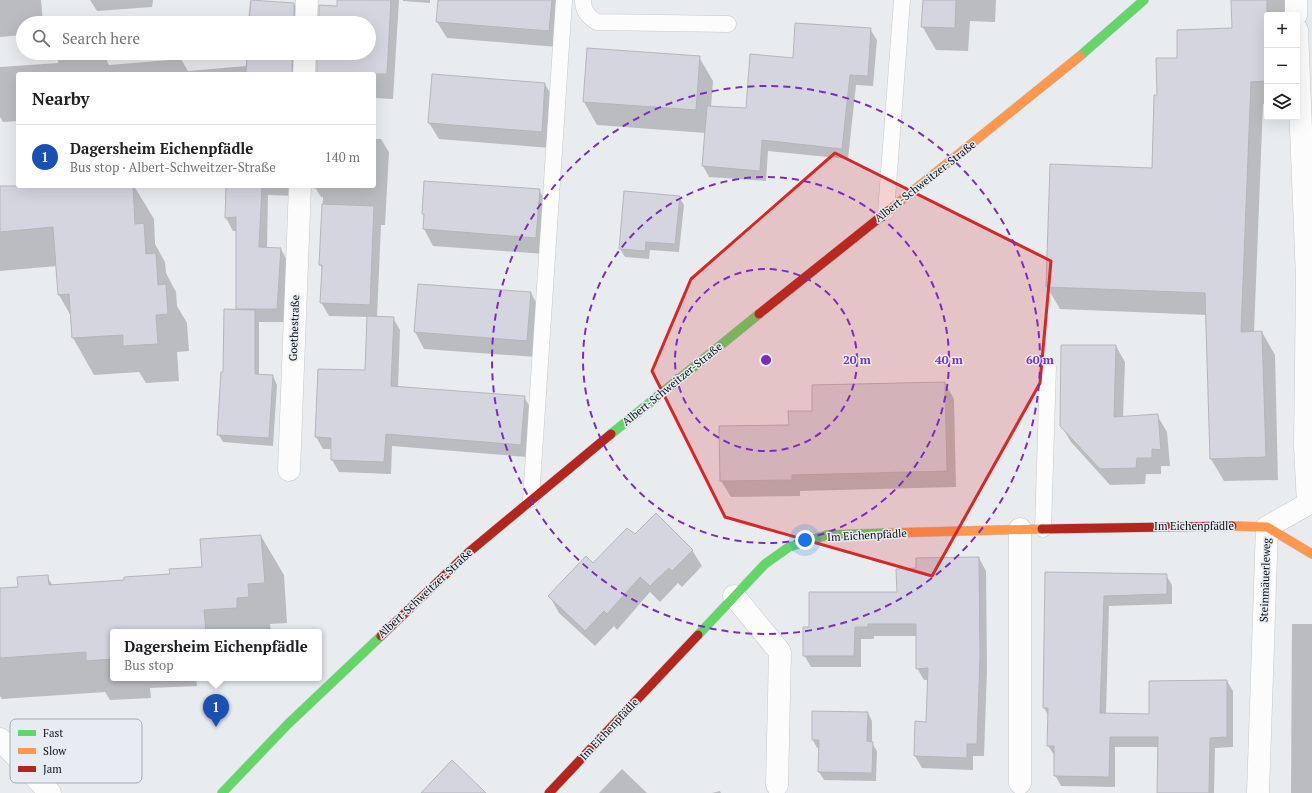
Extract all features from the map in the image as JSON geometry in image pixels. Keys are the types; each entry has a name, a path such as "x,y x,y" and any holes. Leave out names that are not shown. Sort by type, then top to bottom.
{"street":[{"path":"306,16 307,0"},
{"name":"Albert-Schweitzer-Straße","path":"222,793 288,724 469,552 531,499 886,212 1056,77 1144,0"},
{"path":"1296,0 1296,12"},
{"name":"Steinmäuerleweg","path":"1258,793 1266,527 1308,504 1305,446 1309,277 1298,48"},
{"path":"304,72 305,60"},
{"name":"Goethestraße","path":"289,470 300,188"},
{"name":"Im Eichenpfädle","path":"549,793 765,564 789,547 827,535 1210,525 1266,527 1312,554"},
{"path":"1020,529 1020,783"},
{"path":"734,596 780,652 777,785"},
{"path":"0,739 10,750"},
{"path":"41,783 50,793"}],"lane":[{"path":"531,499 564,0"},
{"path":"583,0 583,7 589,18 597,22 728,24"},
{"path":"886,212 902,0"},
{"path":"1043,529 1048,367"}],"highlighted area":[{"path":"835,153 1051,261 1040,383 932,576 725,517 652,371 691,279"}],"building":[{"path":"251,0 294,3 294,16 250,16"},
{"path":"337,0 391,0 387,74 376,74 376,72 317,72 317,60 376,60 376,16 319,16 319,5 337,6"},
{"path":"438,0 552,0 549,31 436,22"},
{"path":"923,0 956,0 955,28 921,27"},
{"path":"1231,0 1267,0 1267,12 1264,12 1264,81 1251,82 1241,332 1262,331 1266,457 1210,459 1205,293 1046,287 1050,164 1152,168 1154,95 1157,95 1156,58 1177,58 1177,30 1232,28"},
{"path":"795,23 871,28 868,76 850,75 842,149 762,140 760,171 702,166 707,106 746,108 750,54 793,58"},
{"path":"587,48 700,56 696,110 583,102"},
{"path":"247,60 292,60 292,72 246,72"},
{"path":"432,74 545,83 542,132 428,123"},
{"path":"424,181 540,189 536,238 423,229 424,214 422,214"},
{"path":"0,186 16,186 16,188 133,188 135,224 144,223 146,254 156,253 158,285 166,284 168,314 156,315 158,344 123,346 123,335 72,338 69,294 58,295 53,227 0,232"},
{"path":"226,188 262,188 259,247 281,248 277,309 236,309 236,217 225,218"},
{"path":"624,191 680,196 675,244 646,242 645,251 619,249"},
{"path":"322,204 374,206 370,305 320,303 322,265 319,265"},
{"path":"418,284 531,292 527,341 414,332"},
{"path":"224,309 255,310 255,374 273,375 269,438 217,435 221,372 223,372"},
{"path":"367,316 394,317 391,386 525,396 521,445 386,434 384,462 331,460 331,438 315,437 318,369 365,370"},
{"path":"1061,345 1116,345 1114,417 1158,414 1161,450 1152,449 1152,458 1137,458 1136,468 1100,469 1060,426"},
{"path":"945,382 947,471 792,475 792,480 720,481 719,426 789,425 788,411 812,411 812,385"},
{"path":"656,513 693,550 672,571 669,568 650,586 640,577 607,614 604,611 585,631 548,596 586,556 593,563 627,528 635,534"},
{"path":"261,535 265,583 248,584 249,597 237,598 237,608 204,610 206,629 110,629 110,659 86,661 86,652 0,658 0,588 18,587 17,577 48,575 49,585 124,580 124,577 170,574 169,569 202,567 200,539"},
{"path":"979,557 980,657 977,744 967,744 967,758 914,756 915,721 926,722 928,668 916,669 916,624 868,624 868,627 855,627 854,656 803,656 803,627 809,627 809,592 897,592 896,569 916,568 916,558"},
{"path":"1045,572 1167,574 1167,594 1104,596 1100,713 1149,714 1149,681 1227,680 1227,737 1210,738 1209,793 1157,793 1158,737 1110,737 1109,777 1054,776 1054,746 1047,746 1048,708 1043,708"},
{"path":"812,711 868,712 867,741 873,742 872,773 818,772 819,740 812,740"},
{"path":"452,760 486,793 421,793"}],"traffic: fast":[{"path":"1080,56 1144,0"},
{"path":"611,434 759,314"},
{"path":"698,635 765,564 789,547 827,535 887,533"},
{"path":"222,793 288,724 381,636"}],"traffic: slow":[{"path":"888,211 1080,56"},
{"path":"1232,526 1267,527 1312,554"},
{"path":"887,533 1042,529"}],"traffic: jam":[{"path":"759,314 888,211"},
{"path":"381,636 469,552 611,434"},
{"path":"1042,529 1232,526"},
{"path":"549,793 698,635"}],"place":[{"name":"Dagersheim Eichenpfädle","path":"216,727"}]}
